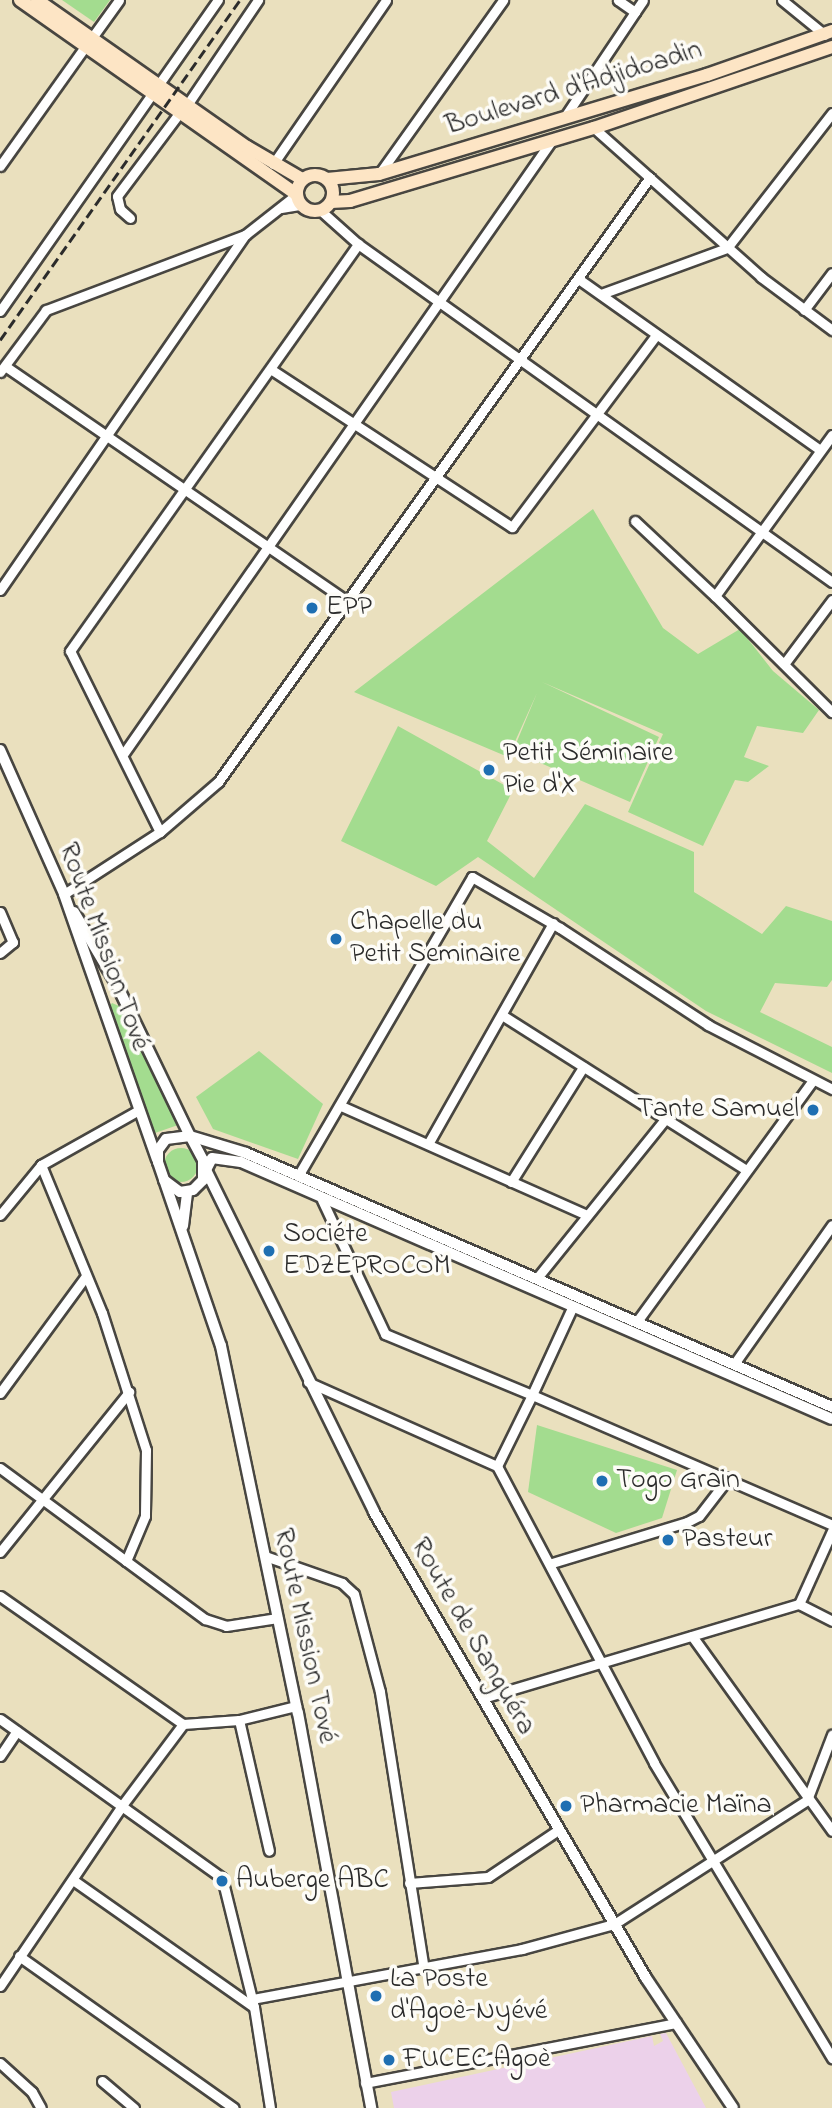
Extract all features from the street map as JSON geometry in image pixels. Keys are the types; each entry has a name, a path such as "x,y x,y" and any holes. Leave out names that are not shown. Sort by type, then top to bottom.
{"main road":[{"path":"20,0 183,109 298,198 326,206 332,187 327,179"},
{"path":"37,0 88,43"},
{"name":"Boulevard d'Adjidoadin","path":"302,180 310,175 327,179 379,174 564,119 828,33"},
{"name":"Boulevard d'Adjidoadin","path":"326,206 594,128 831,49"},
{"path":"183,109 302,180 298,198"}],"street":[{"path":"0,166 119,0"},
{"path":"0,311 218,0"},
{"path":"130,219 120,209 117,196 183,109 258,0"},
{"path":"273,164 386,0"},
{"path":"379,174 503,0"},
{"path":"618,0 635,12"},
{"path":"564,119 643,0"},
{"path":"782,0 828,33"},
{"path":"601,294 727,248 832,113"},
{"path":"594,128 727,248 832,330"},
{"path":"124,753 552,140"},
{"path":"206,1170 116,983 64,894 160,832 218,782 520,358 580,280 650,177"},
{"path":"0,590 244,235 276,209 298,198"},
{"path":"326,206 339,226 358,244 598,412 832,582"},
{"path":"244,235 46,310 2,369 187,490 348,602"},
{"path":"160,832 124,753 70,651 272,370 358,244"},
{"path":"804,310 832,272"},
{"path":"580,280 820,450"},
{"path":"272,370 435,480 515,526 656,335"},
{"path":"715,596 832,435"},
{"path":"635,521 832,712"},
{"path":"784,664 832,600"},
{"name":"Route Mission Tové","path":"0,750 64,894 95,992 158,1163"},
{"path":"298,1176 468,879 478,879 553,923 708,1025 832,1089"},
{"path":"0,912 13,942 0,953"},
{"path":"428,1144 553,923"},
{"path":"95,992 116,983"},
{"path":"502,1015 746,1170"},
{"path":"511,1182 583,1067"},
{"path":"638,1320 813,1080"},
{"path":"341,1105 587,1215"},
{"path":"0,1214 41,1165 139,1110"},
{"path":"537,1278 666,1118"},
{"path":"187,1192 174,1189 164,1180 158,1163 158,1150 166,1139 190,1136 246,1153 638,1320 832,1419"},
{"path":"199,1186 212,1158 225,1157 572,1307 832,1407"},
{"path":"41,1165 129,1392 146,1450 149,1480 145,1516 126,1560"},
{"name":"Route de Sanguéra","path":"206,1170 233,1219 306,1381 374,1512 614,1924 733,2108"},
{"name":"Route Mission Tové","path":"164,1180 221,1346 296,1706 371,2108"},
{"path":"183,1239 182,1203 187,1192 203,1182 233,1219"},
{"path":"322,1200 385,1334 729,1477 832,1525"},
{"path":"732,1369 832,1225"},
{"path":"0,1393 86,1276"},
{"path":"498,1466 578,1295"},
{"path":"306,1381 498,1466 552,1563 600,1665 710,1862 832,2058"},
{"path":"0,1552 129,1392"},
{"path":"0,1468 214,1624 277,1618"},
{"path":"552,1563 687,1522 699,1516 729,1477"},
{"path":"799,1604 832,1531"},
{"path":"265,1556 342,1583 354,1594 380,1692 424,1969"},
{"path":"0,1596 183,1724 239,1720 296,1706"},
{"path":"483,1698 799,1604 832,1621"},
{"path":"692,1636 807,1800 832,1831"},
{"path":"0,1719 123,1804 222,1878 253,2003 270,2108"},
{"path":"239,1720 268,1851"},
{"path":"0,1986 123,1804 183,1724"},
{"path":"0,1756 17,1731"},
{"path":"73,1880 253,2003 347,1982 424,1969 614,1924 807,1800 832,1735"},
{"path":"410,1883 488,1877 558,1830"},
{"path":"19,1956 234,2108"},
{"path":"365,2083 676,2023"},
{"path":"0,2063 33,2092 41,2108"},
{"path":"102,2081 135,2108"}],"shaded area":[{"path":"666,2033 706,2108 394,2108 391,2092 652,2036 654,2046 663,2041 660,2034"}],"green space":[{"path":"62,0 110,0 94,22"},
{"path":"593,509 663,628 698,654 740,629 773,671 819,710 803,733 757,726 744,757 769,766 748,782 735,780 703,846 628,812 663,734 542,682 659,737 630,802 513,751 537,693 508,757 354,692"},
{"path":"398,726 513,790 487,841 534,878 585,804 694,852 694,892 762,934 786,906 832,921 832,980 827,987 775,983 760,1012 832,1047 832,1073 706,1011 478,857 436,886 341,841"},
{"path":"112,1003 119,1006 178,1125 155,1133 108,1009"},
{"path":"259,1051 323,1104 298,1159 213,1129 196,1097"},
{"path":"181,1148 193,1153 198,1165 193,1177 181,1182 169,1177 164,1165 169,1153"},
{"name":"Togo Grain","path":"537,1425 677,1470 662,1518 616,1533 528,1492"}],"railway":[{"path":"0,340 240,0"}],"place":[{"name":"EPP","path":"312,608"},
{"name":"Petit Séminaire Pie d'X","path":"489,770"},
{"name":"Chapelle du Petit Seminaire","path":"336,939"},
{"name":"Tante Samuel","path":"813,1110"},
{"name":"Sociéte EDZEPROCOM","path":"269,1251"},
{"name":"Togo Grain","path":"602,1481"},
{"name":"Pasteur","path":"668,1540"},
{"name":"Pharmacie Maïna","path":"566,1806"},
{"name":"Auberge ABC","path":"222,1881"},
{"name":"La Poste d'Agoè-Nyévé","path":"376,1996"},
{"name":"FUCEC Agoè","path":"389,2060"}]}
